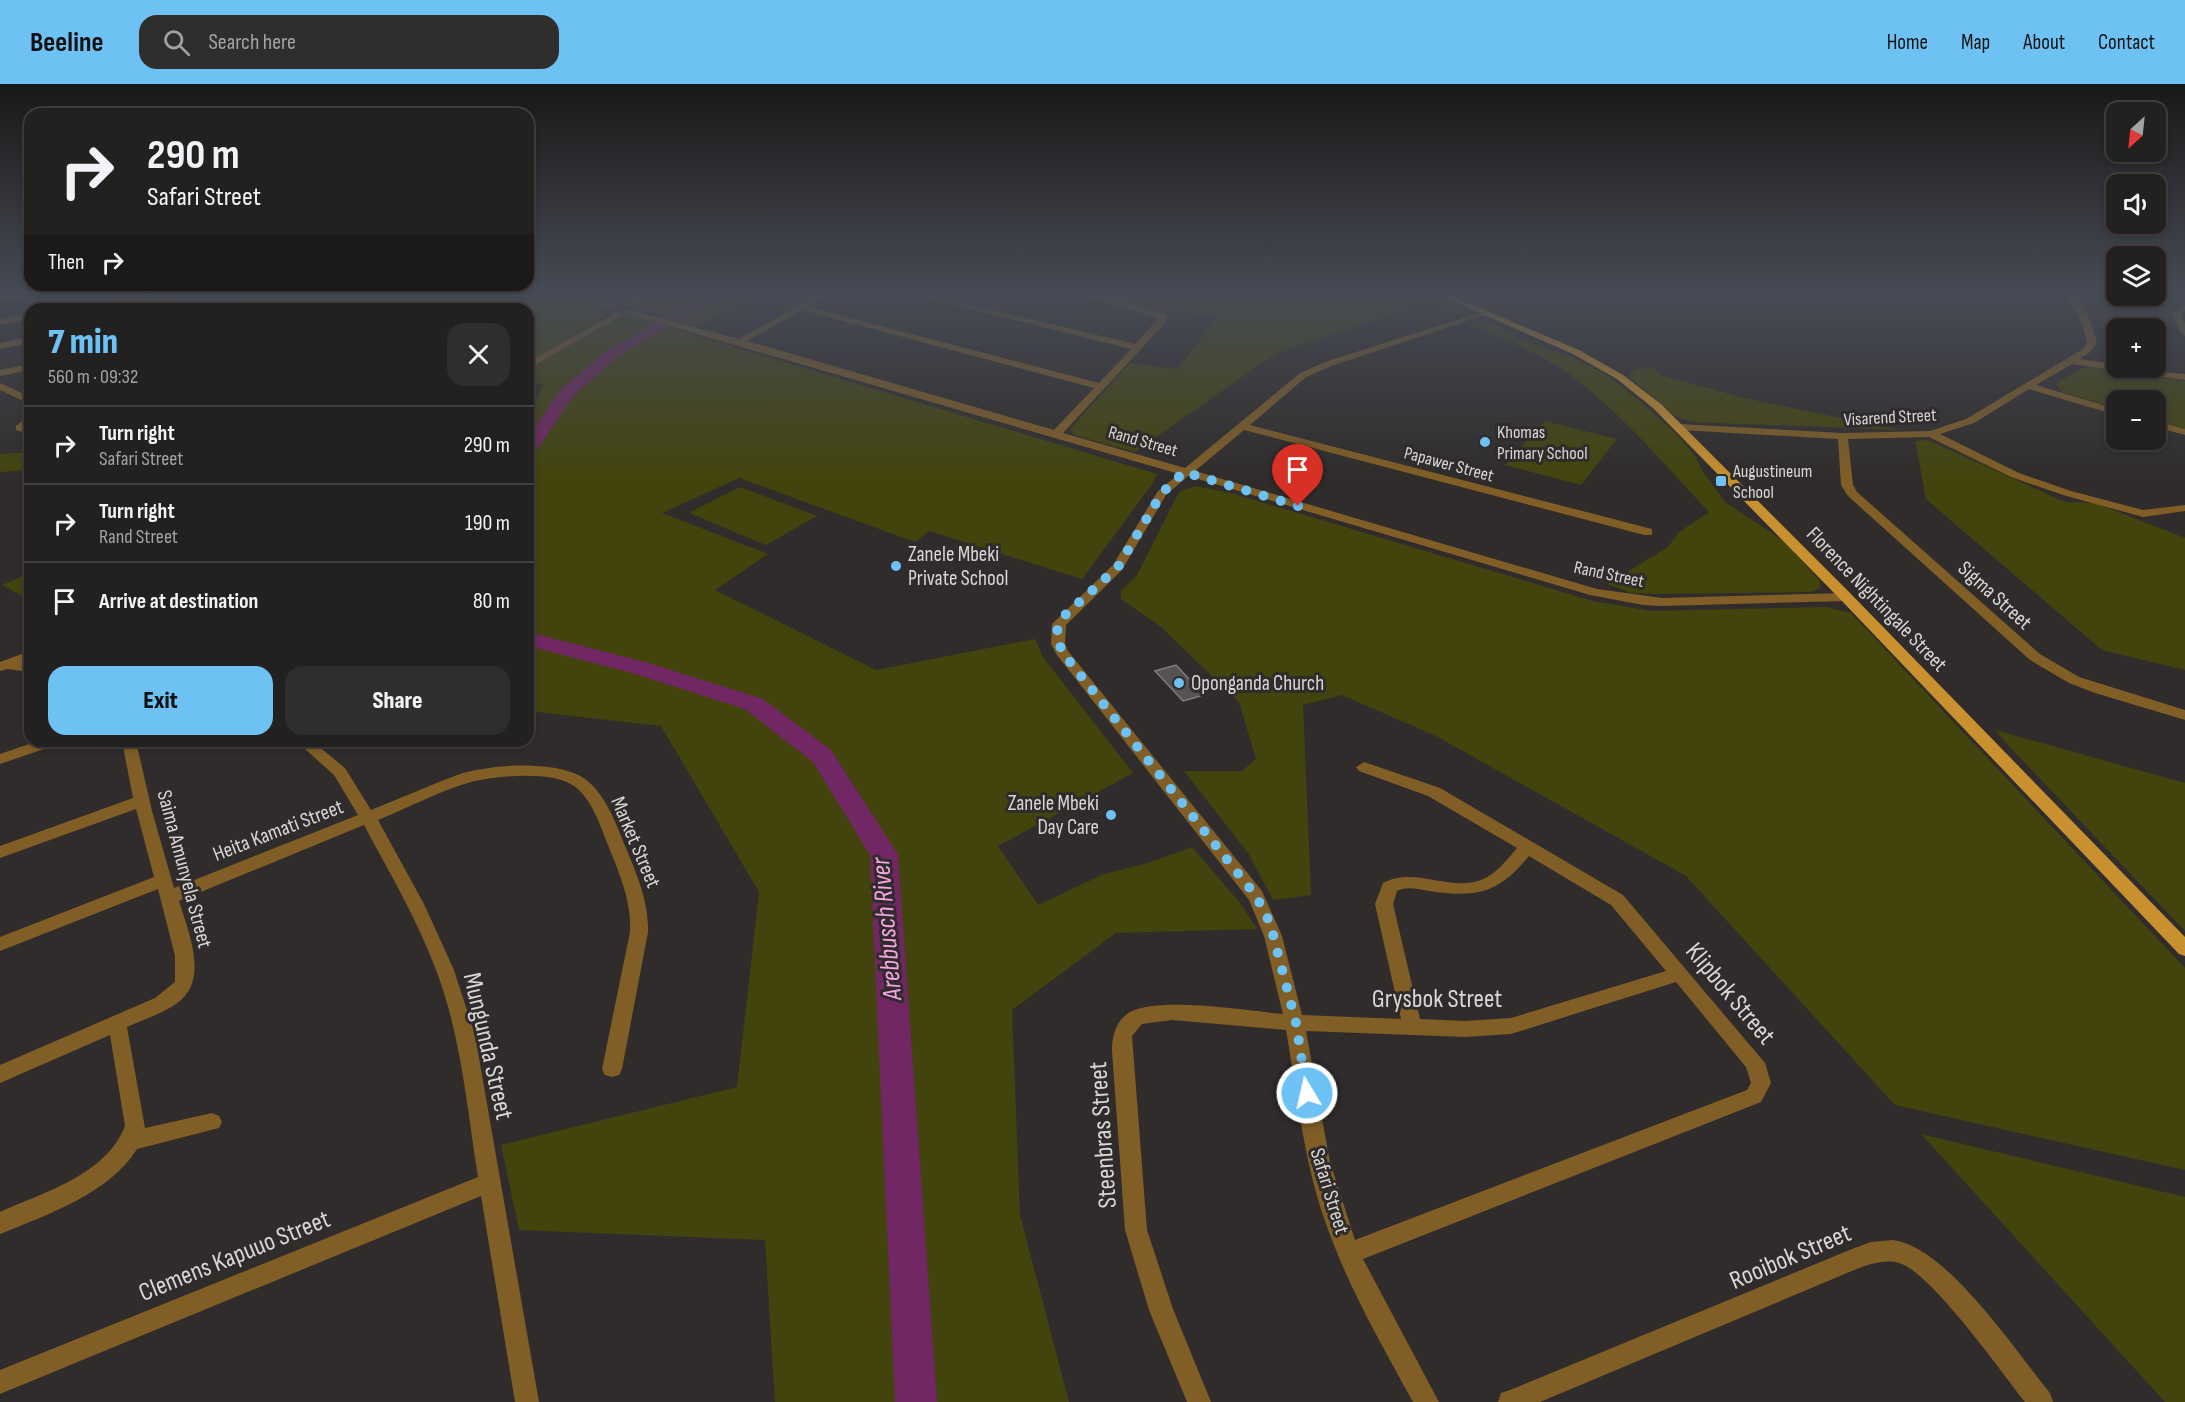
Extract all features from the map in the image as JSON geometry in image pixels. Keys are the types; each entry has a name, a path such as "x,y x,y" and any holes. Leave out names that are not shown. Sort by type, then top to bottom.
{"main road":[{"name":"Florence Nightingale Street","path":"1582,356 1606,369 1646,397 1680,428 2185,949"}],"street":[{"name":"Rand Street","path":"786,356 1618,597 1662,602 1846,597"},
{"path":"984,356 1099,386"},
{"path":"1056,434 1128,356"},
{"path":"1184,472 1310,371 1356,356"},
{"name":"Visarend Street","path":"1680,428 1843,436 1931,434 1957,427 2073,361 2079,356"},
{"path":"2073,361 2106,366"},
{"path":"0,373 24,368"},
{"path":"2166,374 2185,377"},
{"path":"0,386 24,398"},
{"path":"2028,386 2106,409"},
{"name":"Papawer Street","path":"1242,426 1648,532"},
{"path":"2166,427 2185,432"},
{"path":"1931,434 2015,475 2067,493 2092,498 2143,514 2185,508"},
{"name":"Sigma Street","path":"1843,436 1846,485 1852,494 2035,657 2074,680 2185,715"},
{"name":"Safari Street","path":"1184,472 1162,493 1118,567 1064,616 1056,633 1058,644 1256,896 1270,923 1296,1023 1315,1139 1331,1207 1372,1301 1427,1402"},
{"path":"1,666 24,653"},
{"path":"1,666 24,657"},
{"path":"1,666 24,668"},
{"path":"1,666 24,675"},
{"path":"0,759 36,747"},
{"name":"Saima Amunyela Street","path":"0,1074 162,1003 176,995 184,985 186,967 167,889 141,801 130,747"},
{"name":"Mungunda Street","path":"310,747 340,772 369,819 415,904 445,970 458,1010 527,1402"},
{"name":"Klipbok Street","path":"1350,1253 1754,1096 1761,1083 1755,1063 1617,900 1434,792 1364,767"},
{"name":"Market Street","path":"369,819 466,778 496,772 528,771 579,782 598,803 637,900 640,913 639,933 612,1069"},
{"path":"0,852 141,801"},
{"name":"Heita Kamati Street","path":"0,944 369,819"},
{"path":"1412,1027 1384,904 1389,887 1410,881 1466,890 1483,888 1509,871 1528,846"},
{"name":"Grysbok Street","path":"1296,1023 1465,1029 1511,1026 1679,974"},
{"name":"Steenbras Street","path":"1199,1402 1158,1301 1136,1230 1122,1036 1128,1025 1136,1018 1172,1012 1296,1023"},
{"path":"0,1223 95,1176 112,1165 133,1140 135,1126 117,1022"},
{"path":"133,1140 213,1122"},
{"name":"Clemens Kapuuo Street","path":"0,1382 490,1182"},
{"name":"Rooibok Street","path":"1510,1402 1852,1260 1888,1249 1906,1253 1936,1274 2041,1402"}],"shaded area":[{"path":"548,356 611,356 604,362 612,356 762,356 1157,474 1153,483 1082,579 929,531 915,542 739,478 662,513 768,554 715,590 876,670 1035,639 1043,657 1133,773 998,846 1038,905 1104,874 1148,863 1192,847 1241,904 1257,929 1116,933 1012,1010 1020,1215 1069,1402 917,1402 886,855 822,756 884,855 916,1402 775,1402 765,1240 519,1230 501,1145 737,1087 759,892 661,726 534,712 534,641 643,668 534,639 534,404 543,384 534,383 534,364"},
{"path":"1188,356 1273,356 1135,452 1074,435 1070,429 1130,363 1177,369"},
{"path":"1539,356 1566,356 1576,359 1605,374 1641,402 1678,436 1695,456 1701,469 1725,502 1785,542 1819,580 1821,588 1811,592 1656,594 1632,593 1607,584 1668,547 1679,532 1709,512 1607,405 1569,374"},
{"path":"1654,368 1661,375 1744,398 1899,430 1692,422 1675,416 1631,378 1630,374 1635,369"},
{"path":"2081,368 2106,368 2106,378 2166,378 2185,381 2185,429 2166,423 2166,390 2106,390 2106,405 2063,392 2056,384"},
{"path":"1545,421 1617,439 1581,485 1505,465"},
{"path":"1928,440 2065,502 2095,503 2185,538 2185,670 2102,650 1926,499 1915,441"},
{"path":"24,452 24,470 0,472 0,454"},
{"path":"1195,486 1231,493 1593,601 1651,611 1826,607 1851,613 2185,968 2185,1170 1895,1105 1686,876 1436,736 1342,695 1303,705 1311,895 1273,900 1248,853 1184,771 1242,771 1256,759 1239,702 1161,627 1121,599 1121,591 1137,575 1179,492"},
{"path":"740,487 817,516 766,545 689,513"},
{"path":"24,576 24,597 2,585"},
{"path":"1995,730 2185,783 2185,931 2007,744"},
{"path":"1921,1134 2185,1197 2185,1402 2165,1402"}],"building":[{"name":"Oponganda Church","path":"1176,665 1204,695 1183,701 1155,671"}],"waterway":[{"name":"Arebbusch River","path":"534,441 567,393 611,356"},
{"name":"Arebbusch River","path":"534,641 637,667 754,704 822,756 884,855 916,1402"}],"place":[{"name":"Khomas Primary School","path":"1485,442"},
{"name":"Augustineum School","path":"1721,481"},
{"name":"Zanele Mbeki Private School","path":"896,566"},
{"name":"Oponganda Church","path":"1179,683"},
{"name":"Zanele Mbeki Day Care","path":"1111,815"}],"route":[{"path":"1298,506 1184,472 1162,493 1111,576 1064,616 1056,633 1062,652 1256,896 1270,923 1296,1023 1307,1093"}]}
